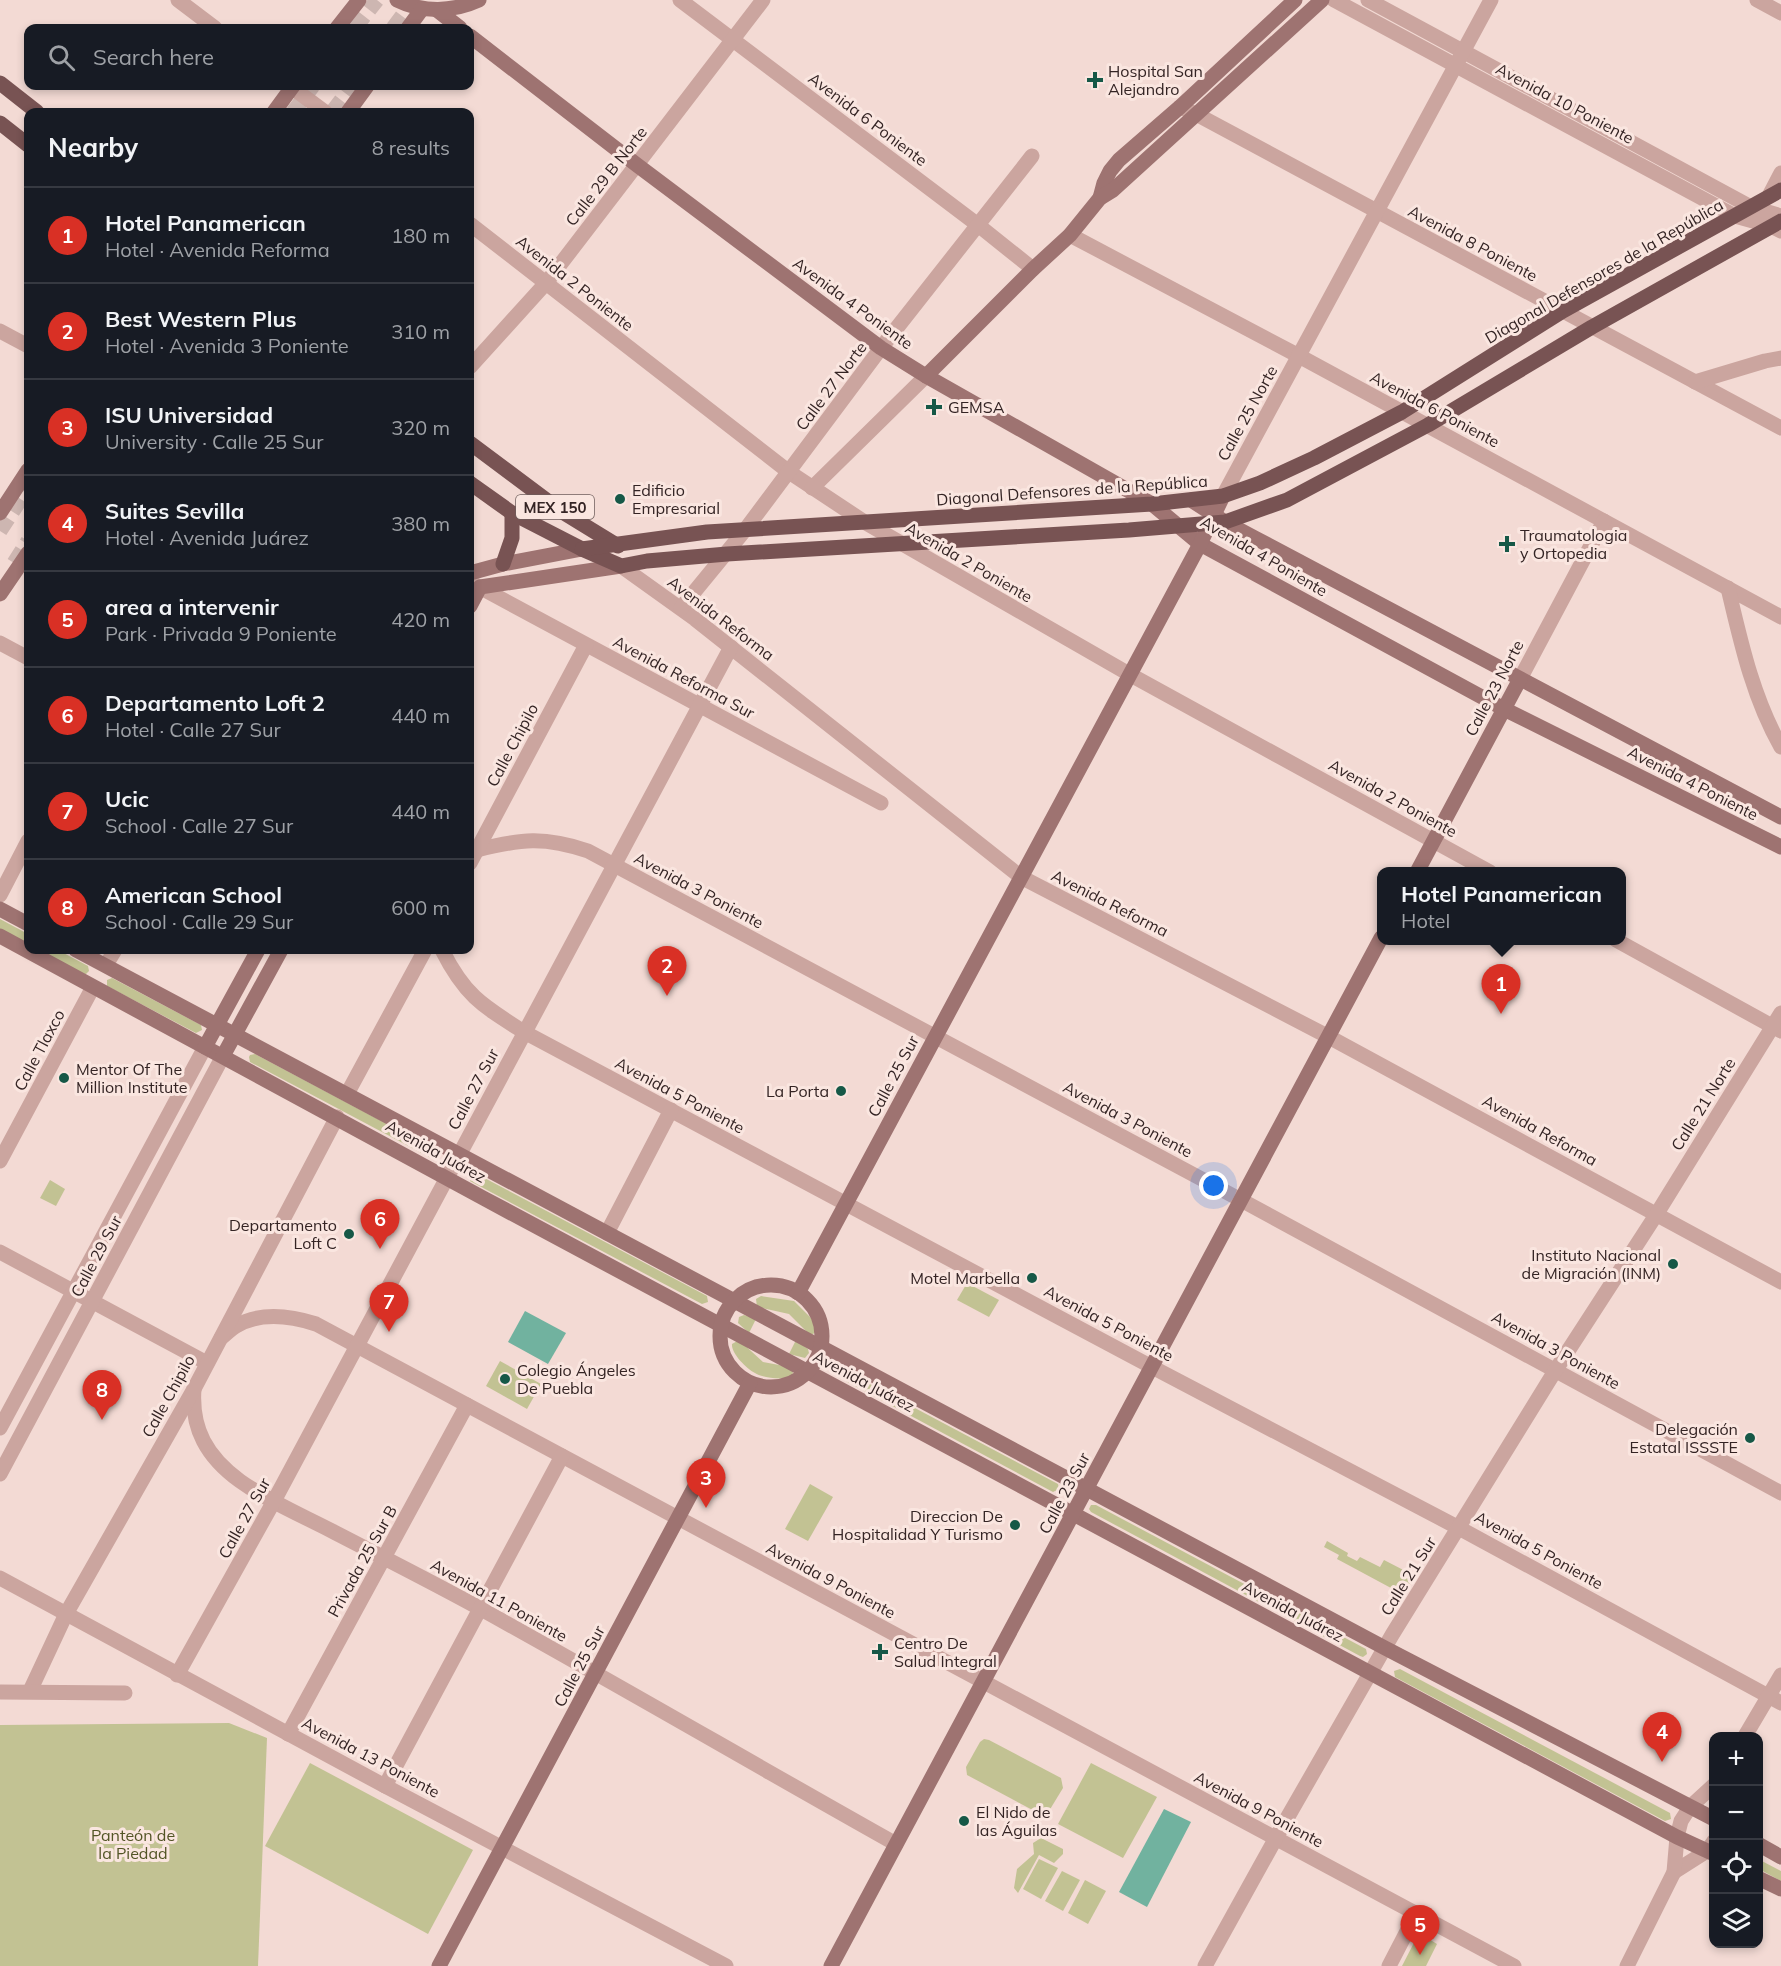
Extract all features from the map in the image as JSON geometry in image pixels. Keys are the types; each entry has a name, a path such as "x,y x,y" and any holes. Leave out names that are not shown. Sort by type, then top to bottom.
{"main road":[{"path":"340,24 359,0"},
{"path":"397,0 429,9 453,24"},
{"path":"412,24 429,9 466,6 479,0"},
{"path":"1100,198 1110,171 1119,160 1180,107 1295,0"},
{"path":"926,376 1070,235 1100,198 1113,190 1322,0"},
{"name":"Avenida 4 Poniente","path":"474,39 881,348 926,376 1152,504 1200,544 1504,709 1781,847"},
{"path":"0,83 32,108"},
{"path":"277,108 289,90"},
{"path":"351,108 364,90"},
{"path":"0,123 24,142"},
{"name":"Diagonal Defensores de la República","path":"474,572 582,549 707,532 1152,504 1223,496 1260,483 1314,458 1402,412 1563,311 1775,193"},
{"path":"475,585 647,561 726,554 1178,526 1216,520 1287,500 1428,425 1592,327 1779,224"},
{"name":"MEX 150","path":"474,446 561,511 615,545 647,561"},
{"path":"0,513 24,476"},
{"name":"Avenida Reforma","path":"474,486 512,513 621,566"},
{"name":"Calle 25 Norte","path":"1021,877 1200,544 1216,520 1223,496"},
{"name":"Avenida 4 Poniente","path":"1191,501 1216,520 1781,817"},
{"path":"503,564 512,538 512,513"},
{"path":"0,594 24,559"},
{"name":"Calle 23 Norte","path":"1420,867 1520,679"},
{"name":"Calle 25 Sur","path":"798,1293 1021,877"},
{"path":"0,909 24,922"},
{"name":"Avenida Juárez","path":"0,936 24,949"},
{"path":"1329,1036 1377,945"},
{"name":"Avenida Juárez","path":"33,954 1677,1837 1709,1847"},
{"name":"Avenida Juárez","path":"84,954 1385,1648 1709,1817"},
{"path":"205,1047 256,954"},
{"path":"223,1056 279,954"},
{"name":"Calle 23 Sur","path":"831,1966 1329,1036"},
{"path":"765,1286 786,1287 809,1301 822,1325 822,1347 809,1372 796,1382 781,1387 765,1387 750,1383 738,1376 726,1359 720,1339 721,1325 735,1301 745,1292 765,1286"},
{"name":"Calle 25 Sur","path":"439,1966 750,1383"},
{"path":"1763,1847 1781,1857"},
{"path":"1763,1880 1781,1889"}],"street":[{"path":"178,0 210,24"},
{"name":"Avenida 6 Poniente","path":"680,0 1033,269"},
{"name":"Calle 29 B Norte","path":"474,363 546,283 763,0"},
{"name":"Avenida 10 Poniente","path":"1334,0 1460,58 1751,207 1779,224"},
{"name":"Avenida 10 Poniente","path":"1368,0 1460,58 1735,216 1779,224"},
{"name":"Calle 25 Norte","path":"1223,496 1491,0"},
{"path":"1757,0 1781,13"},
{"path":"297,90 320,108"},
{"name":"Avenida 8 Poniente","path":"1180,107 1781,428"},
{"name":"Calle 27 Norte","path":"681,608 746,530 881,348 1032,156"},
{"path":"1775,193 1781,173"},
{"name":"Avenida 2 Poniente","path":"474,227 789,471 866,523 1129,674 1481,867"},
{"name":"Avenida 6 Poniente","path":"1070,235 1428,425 1781,617"},
{"path":"0,331 24,344"},
{"path":"1695,382 1781,358"},
{"path":"812,488 926,376"},
{"name":"Calle 23 Norte","path":"1520,679 1604,521"},
{"name":"Avenida Reforma","path":"621,566 681,608 1021,877 1329,1036 1781,1282"},
{"name":"Avenida Reforma Sur","path":"475,585 881,803"},
{"path":"1728,588 1742,647 1766,721 1781,747"},
{"path":"0,643 24,656"},
{"name":"Calle Chipilo","path":"474,854 586,645"},
{"name":"Calle 27 Sur","path":"177,1675 274,1501 731,647"},
{"name":"Avenida 3 Poniente","path":"474,856 522,840 541,840 588,851 1241,1200 1781,1493"},
{"path":"0,895 24,849"},
{"path":"1625,945 1777,1029"},
{"path":"106,965 113,954"},
{"path":"347,1095 423,954"},
{"name":"Avenida 5 Poniente","path":"444,954 468,992 482,1005 524,1032 1152,1367 1460,1528 1775,1700"},
{"name":"Calle Tlaxco","path":"0,1161 93,987"},
{"name":"Calle 21 Norte","path":"1656,1215 1777,1029 1781,1013"},
{"name":"Calle 29 Sur","path":"0,1428 205,1047"},
{"name":"Calle 29 Sur","path":"0,1473 223,1056"},
{"path":"607,1233 671,1110"},
{"name":"Calle Chipilo","path":"30,1691 66,1614 194,1389 337,1117"},
{"name":"Calle 21 Sur","path":"1205,1966 1370,1672 1555,1371 1656,1215"},
{"path":"0,1252 207,1363"},
{"name":"Avenida 9 Poniente","path":"221,1338 236,1326 269,1317 299,1319 316,1324 1514,1966"},
{"name":"Avenida 11 Poniente","path":"194,1389 195,1423 203,1441 216,1459 240,1481 481,1609 896,1844"},
{"name":"Privada 25 Sur B","path":"288,1734 467,1406"},
{"path":"386,1786 562,1456"},
{"name":"Avenida 13 Poniente","path":"0,1578 177,1675 726,1966"},
{"path":"1749,1732 1775,1700 1781,1675"},
{"path":"0,1692 125,1693"},
{"path":"1627,1966 1674,1872 1681,1821 1690,1807 1712,1786"},
{"path":"1674,1872 1709,1849"},
{"path":"1389,1966 1416,1914"}],"green space":[{"path":"0,919 24,932 24,942 0,929"},
{"path":"46,954 66,954 88,966 89,971 83,974"},
{"path":"112,978 201,1025 202,1030 196,1033 107,986 107,980"},
{"path":"255,1054 436,1150 437,1156 431,1158 250,1062 250,1055"},
{"path":"475,1173 707,1296 708,1302 702,1304 470,1181 470,1175"},
{"path":"50,1180 65,1189 56,1206 40,1198"},
{"path":"967,1283 999,1300 989,1317 957,1300"},
{"path":"761,1296 794,1301 816,1323 817,1331 809,1334 789,1314 757,1307 756,1299"},
{"path":"744,1315 756,1319 749,1333 738,1323 739,1317"},
{"path":"739,1340 763,1362 790,1367 793,1372 792,1376 774,1378 751,1371 732,1348 732,1344"},
{"path":"796,1340 808,1349 809,1353 805,1358 789,1354"},
{"path":"500,1361 541,1384 527,1409 486,1386"},
{"path":"843,1372 847,1372 1058,1484 1059,1489 1053,1492 842,1379"},
{"path":"810,1484 833,1497 808,1541 785,1529"},
{"path":"1091,1505 1096,1505 1366,1649 1367,1654 1360,1656 1091,1512 1089,1509"},
{"path":"1327,1541 1357,1561 1360,1557 1380,1567 1384,1560 1415,1576 1404,1595 1337,1559 1339,1555 1324,1547"},
{"path":"1400,1669 1670,1813 1671,1819 1665,1821 1395,1677 1394,1671"},
{"name":"Panteón de la Piedad","path":"229,1723 267,1738 258,1966 0,1966 0,1725"},
{"path":"984,1739 1061,1778 1063,1788 1049,1811 1040,1814 967,1775 966,1767"},
{"path":"310,1763 473,1850 428,1934 265,1846"},
{"path":"1091,1763 1157,1797 1123,1858 1058,1824"},
{"path":"1041,1838 1063,1849 1063,1854 1054,1863 1039,1855 1018,1893 1014,1888 1017,1869 1034,1854 1033,1843"},
{"path":"1039,1859 1058,1868 1041,1899 1023,1889"},
{"path":"1763,1862 1781,1871 1781,1881 1763,1871"},
{"path":"1062,1871 1080,1880 1063,1911 1045,1901"},
{"path":"1085,1880 1106,1891 1088,1924 1068,1913"},
{"path":"1419,1933 1437,1944 1426,1966 1402,1966"}],"water":[{"path":"525,1311 566,1333 548,1364 508,1342"},
{"path":"1164,1809 1191,1822 1147,1907 1119,1892"}],"tunnel":[{"path":"358,24 377,0"},
{"path":"396,24 414,0"},
{"path":"296,108 310,90"},
{"path":"335,108 349,90"},
{"path":"0,531 24,494"},
{"path":"14,563 24,547"}],"place":[{"name":"Hospital San Alejandro","path":"1095,80"},
{"name":"GEMSA","path":"934,407"},
{"name":"Edificio Empresarial","path":"620,499"},
{"name":"Traumatologia y Ortopedia","path":"1507,544"},
{"name":"Best Western Plus","path":"667,996"},
{"name":"Hotel Panamerican","path":"1501,1014"},
{"name":"Mentor Of The Million Institute","path":"64,1078"},
{"name":"La Porta","path":"841,1091"},
{"name":"Departamento Loft C","path":"349,1234"},
{"name":"Departamento Loft 2","path":"380,1249"},
{"name":"Instituto Nacional de Migración (INM)","path":"1673,1264"},
{"name":"Motel Marbella","path":"1032,1278"},
{"name":"Ucic","path":"389,1332"},
{"name":"Colegio Ángeles De Puebla","path":"505,1379"},
{"name":"American School","path":"102,1420"},
{"name":"Delegación Estatal ISSSTE","path":"1750,1438"},
{"name":"ISU Universidad","path":"706,1508"},
{"name":"Direccion De Hospitalidad Y Turismo","path":"1015,1525"},
{"name":"Centro De Salud Integral","path":"880,1652"},
{"name":"Suites Sevilla","path":"1662,1762"},
{"name":"El Nido de las Águilas","path":"964,1821"},
{"name":"area a intervenir","path":"1420,1955"}]}
